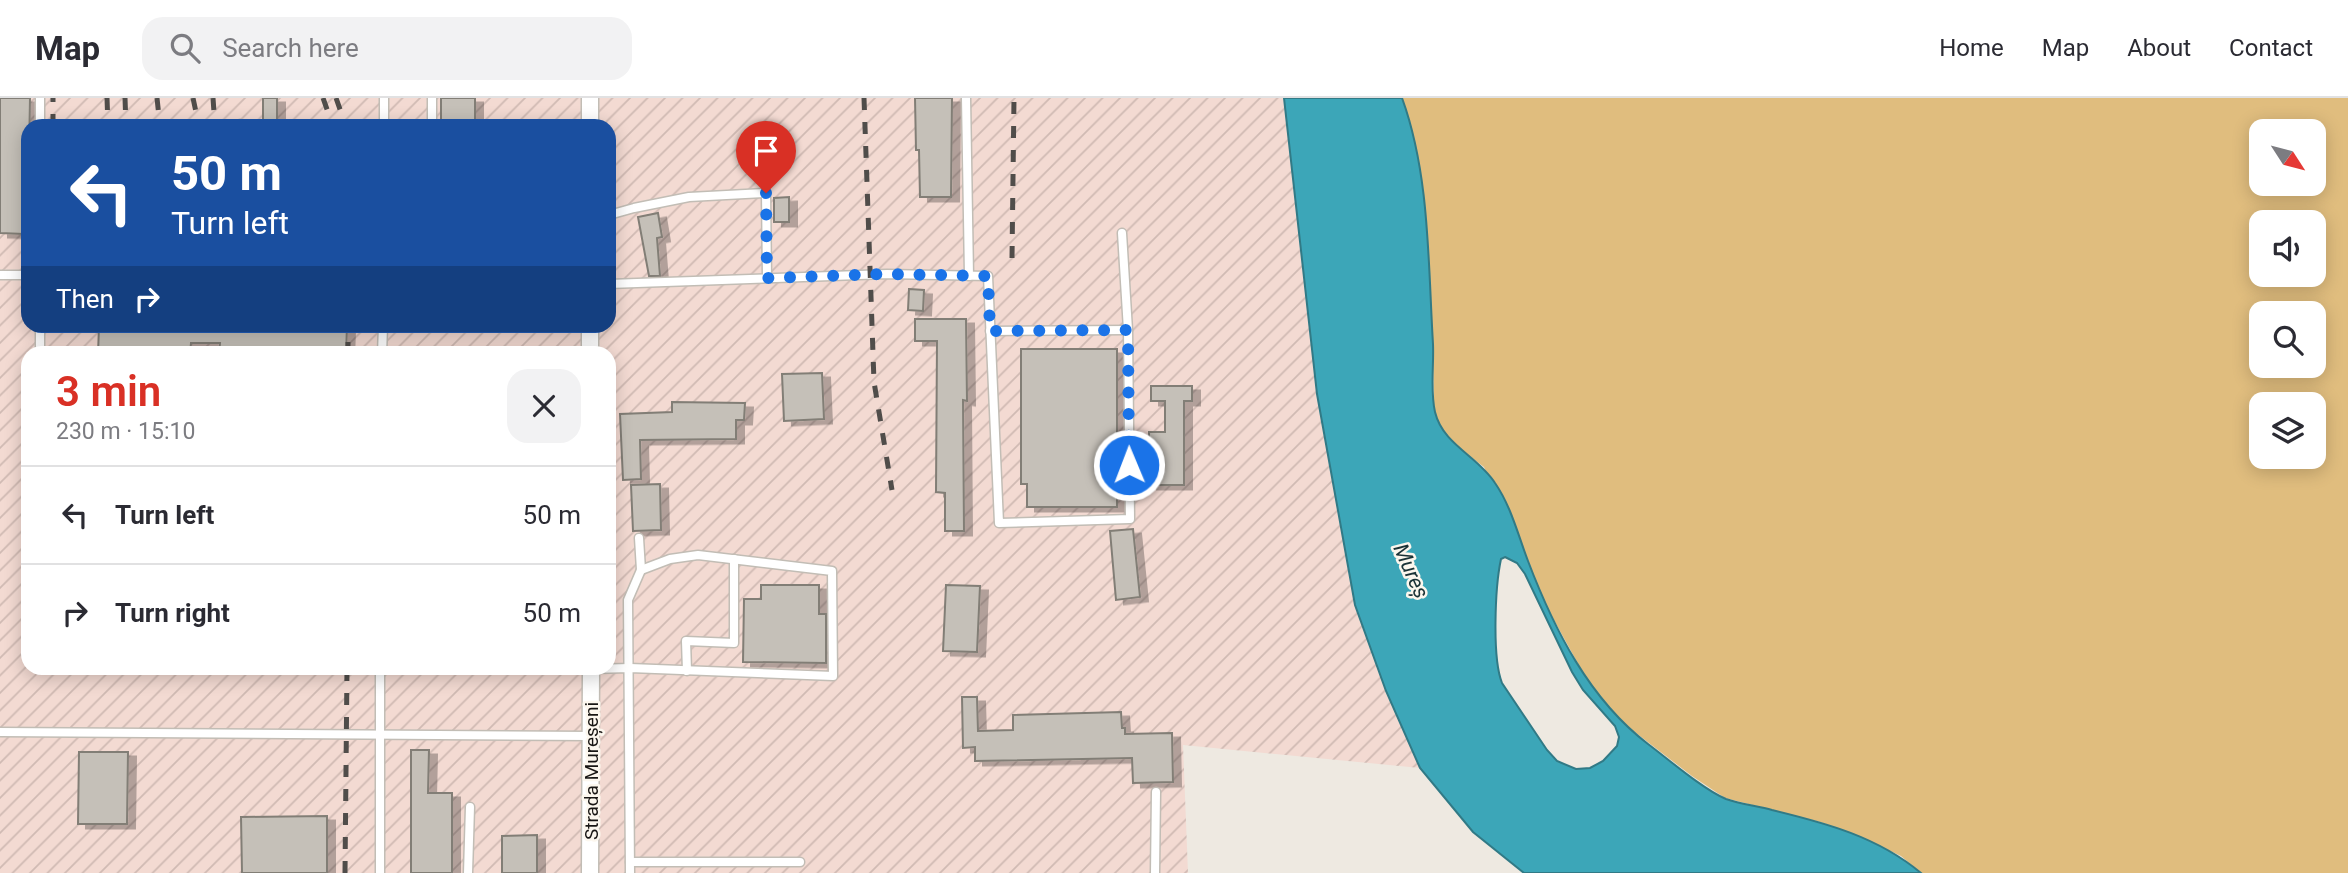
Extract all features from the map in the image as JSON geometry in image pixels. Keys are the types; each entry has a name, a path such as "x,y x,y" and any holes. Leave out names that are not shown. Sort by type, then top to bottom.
{"street":[{"path":"590,98 590,119"},
{"name":"Strada Mureșeni","path":"590,873 591,675"}],"lane":[{"path":"40,98 40,119"},
{"path":"384,98 384,119"},
{"path":"432,98 432,119"},
{"path":"966,98 968,276"},
{"path":"616,213 689,197 766,193 767,278"},
{"path":"616,284 887,274 988,276 999,523 1129,519 1128,330 1122,233"},
{"path":"0,275 21,275"},
{"path":"990,331 1128,330"},
{"path":"630,873 628,600 641,570 639,538"},
{"path":"616,668 833,676 832,571 698,555 670,559 641,570"},
{"path":"687,671 687,642 734,643 734,559"},
{"path":"380,675 380,873"},
{"path":"0,732 590,736"},
{"path":"1155,873 1156,792"},
{"path":"468,873 470,807"},
{"path":"630,862 800,862"}],"shaded area":[{"path":"0,98 1284,98 1317,394 1355,605 1386,691 1420,768 1183,745 1188,873 0,873"},
{"path":"1402,98 2348,98 2348,873 1921,873 1901,856 1852,833 1820,822 1725,798 1619,720 1588,682 1549,611 1484,467 1459,448 1440,428 1434,409 1423,187"}],"water":[{"name":"Mureș","path":"1284,98 1402,98 1411,127 1423,188 1435,412 1445,433 1480,465 1501,492 1549,612 1591,684 1627,726 1686,774 1717,795 1851,833 1887,850 1921,873 1524,873 1473,832 1420,768 1386,691 1355,605 1317,394","holes":["1505,557 1517,563 1525,574 1572,672 1583,690 1615,726 1619,737 1617,746 1603,761 1590,768 1576,769 1557,761 1502,683 1496,640 1499,571 1501,559"]}],"building":[{"path":"0,98 30,98 30,119 21,119 21,234 0,233"},
{"path":"263,98 277,98 277,119 263,119"},
{"path":"441,98 475,98 475,119 441,119"},
{"path":"915,98 952,98 951,197 920,197"},
{"path":"789,197 789,222 774,222 774,198"},
{"path":"658,213 662,237 657,238 660,276 649,276 638,217"},
{"path":"909,289 924,290 923,311 908,310"},
{"path":"915,319 966,319 967,401 963,400 964,531 945,531 945,493 936,492 937,341 915,341"},
{"path":"99,333 347,333 346,346 220,346 220,343 191,343 191,346 98,346"},
{"path":"1021,349 1117,349 1117,507 1027,507 1027,484 1021,484"},
{"path":"822,373 824,419 784,421 782,374"},
{"path":"1151,386 1192,386 1192,401 1184,401 1184,485 1149,485 1149,432 1165,432 1165,401 1151,401"},
{"path":"672,402 745,403 744,420 736,420 736,439 640,440 641,479 623,480 620,414 672,412"},
{"path":"660,484 661,530 633,531 631,485"},
{"path":"1133,529 1140,597 1116,600 1110,531"},
{"path":"761,585 819,585 819,614 826,614 826,663 743,662 744,599 761,599"},
{"path":"946,585 980,586 977,652 943,651"},
{"path":"962,697 977,697 978,731 1013,730 1013,715 1121,712 1125,734 1172,733 1173,782 1133,783 1132,758 975,761 975,747 963,748"},
{"path":"411,750 429,750 428,793 452,793 452,873 411,873"},
{"path":"79,752 128,752 127,824 78,824"},
{"path":"327,816 327,873 242,873 241,817"},
{"path":"537,835 537,873 502,873 502,836"}],"railway":[{"path":"53,98 53,119"},
{"path":"107,98 108,119"},
{"path":"125,98 126,119"},
{"path":"157,98 159,119"},
{"path":"193,98 198,119"},
{"path":"213,98 214,119"},
{"path":"323,98 330,119"},
{"path":"336,98 344,119"},
{"path":"864,98 874,382 892,490"},
{"path":"1012,258 1014,98"},
{"path":"348,333 348,346"},
{"path":"345,873 347,675"}],"route":[{"path":"766,193 767,278 887,274 988,276 990,331 1128,330 1129,465"}]}
